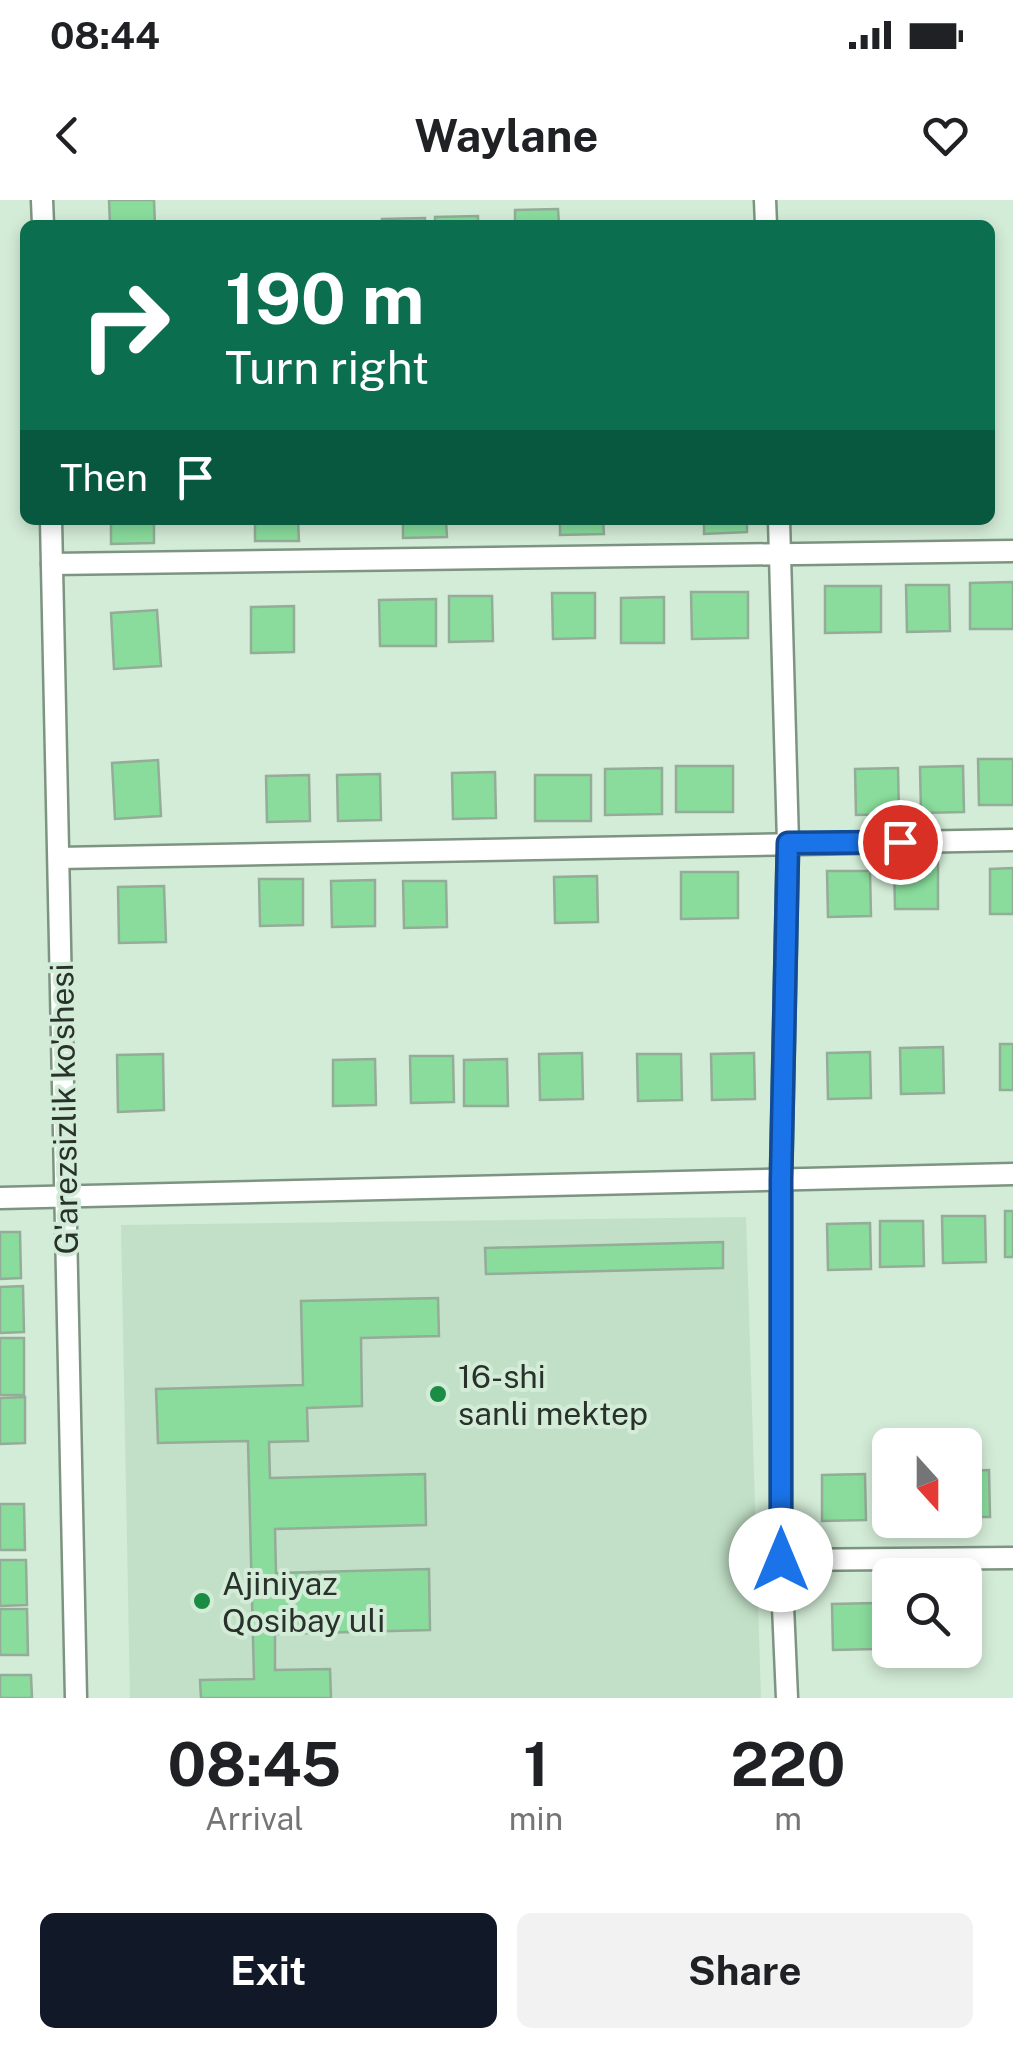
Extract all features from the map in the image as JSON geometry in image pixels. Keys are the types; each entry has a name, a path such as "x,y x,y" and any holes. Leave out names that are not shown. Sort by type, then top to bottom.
{"street":[{"name":"G'arezsizlik ko'shesi","path":"51,525 76,1698"},
{"path":"779,525 788,843 781,1180 781,1560 786,1698"},
{"path":"52,564 1013,551"},
{"path":"59,858 1013,840"},
{"path":"0,1198 1013,1174"},
{"path":"781,1560 1013,1558"}],"shaded area":[{"name":"16-shi sanli mektep","path":"746,1217 761,1698 130,1698 121,1225"}],"building":[{"path":"109,200 154,200 155,220 110,220"},
{"path":"558,209 559,220 515,220 515,210"},
{"path":"478,216 478,220 435,220"},
{"path":"425,218 425,220 382,220"},
{"path":"111,525 154,525 154,543 111,544"},
{"path":"255,525 298,525 299,541 255,541"},
{"path":"403,525 446,525 447,537 403,538"},
{"path":"560,525 603,525 604,534 560,535"},
{"path":"704,525 747,525 747,532 704,534"},
{"path":"1013,582 1013,629 970,629 970,583"},
{"path":"906,585 949,585 950,631 907,632"},
{"path":"825,586 881,586 881,632 825,633"},
{"path":"691,592 748,592 748,638 692,639"},
{"path":"552,593 595,593 595,638 553,639"},
{"path":"449,596 492,596 493,641 449,642"},
{"path":"664,597 664,643 621,643 621,598"},
{"path":"436,599 436,646 380,646 379,600"},
{"path":"294,606 294,652 251,653 251,607"},
{"path":"157,610 161,666 114,669 111,613"},
{"path":"978,759 1013,759 1013,805 979,805"},
{"path":"158,760 161,816 115,819 112,763"},
{"path":"676,766 733,766 733,812 676,812"},
{"path":"963,766 964,812 921,813 920,767"},
{"path":"662,768 662,814 605,815 605,769"},
{"path":"898,768 899,814 856,815 855,769"},
{"path":"495,772 496,818 453,819 452,773"},
{"path":"380,774 381,820 338,821 337,775"},
{"path":"309,775 310,821 267,822 266,776"},
{"path":"535,775 591,775 591,821 535,821"},
{"path":"938,862 938,909 895,909 894,863"},
{"path":"1013,868 1013,914 990,914 990,869"},
{"path":"827,871 870,871 871,916 828,917"},
{"path":"681,872 738,872 738,918 681,919"},
{"path":"597,876 598,922 555,923 554,877"},
{"path":"259,879 303,879 303,925 260,926"},
{"path":"375,880 375,926 332,927 331,881"},
{"path":"403,881 446,881 447,927 404,928"},
{"path":"164,886 166,942 119,943 118,887"},
{"path":"1000,1044 1013,1044 1013,1090 1000,1090"},
{"path":"943,1047 944,1093 901,1094 900,1048"},
{"path":"870,1052 871,1098 828,1099 827,1053"},
{"path":"582,1053 583,1099 540,1100 539,1054"},
{"path":"754,1053 755,1099 712,1100 711,1054"},
{"path":"163,1054 164,1110 118,1112 117,1055"},
{"path":"637,1054 681,1054 682,1100 638,1101"},
{"path":"410,1056 453,1056 454,1102 411,1103"},
{"path":"375,1059 376,1105 333,1106 333,1060"},
{"path":"507,1059 508,1106 464,1106 464,1060"},
{"path":"1005,1211 1013,1211 1013,1257 1005,1257"},
{"path":"942,1216 985,1216 986,1262 943,1263"},
{"path":"880,1221 923,1221 924,1266 880,1267"},
{"path":"870,1223 871,1269 828,1270 827,1224"},
{"path":"0,1232 20,1232 21,1278 0,1279"},
{"path":"723,1242 723,1268 486,1274 485,1248"},
{"path":"23,1286 24,1332 0,1333 0,1287"},
{"path":"438,1298 439,1336 361,1338 362,1406 307,1408 308,1441 269,1442 270,1478 425,1474 426,1525 275,1529 276,1573 429,1569 430,1630 275,1634 275,1670 330,1669 331,1698 201,1698 200,1680 254,1679 248,1441 158,1443 156,1389 303,1385 301,1301"},
{"path":"0,1338 24,1338 24,1395 0,1395"},
{"path":"25,1397 25,1443 0,1444 0,1398"},
{"path":"982,1470 989,1470 990,1517 982,1517"},
{"path":"865,1474 866,1520 822,1521 822,1475"},
{"path":"0,1504 24,1504 25,1550 0,1550"},
{"path":"0,1560 26,1560 27,1605 0,1606"},
{"path":"872,1603 872,1649 833,1650 832,1604"},
{"path":"0,1609 27,1609 28,1655 0,1655"},
{"path":"0,1675 31,1675 32,1698 0,1698"}],"place":[{"name":"16-shi sanli mektep","path":"438,1394"},
{"name":"Ajiniyaz Qosibay uli","path":"202,1601"}],"route":[{"path":"781,1560 781,1180 788,843 900,842"}]}
